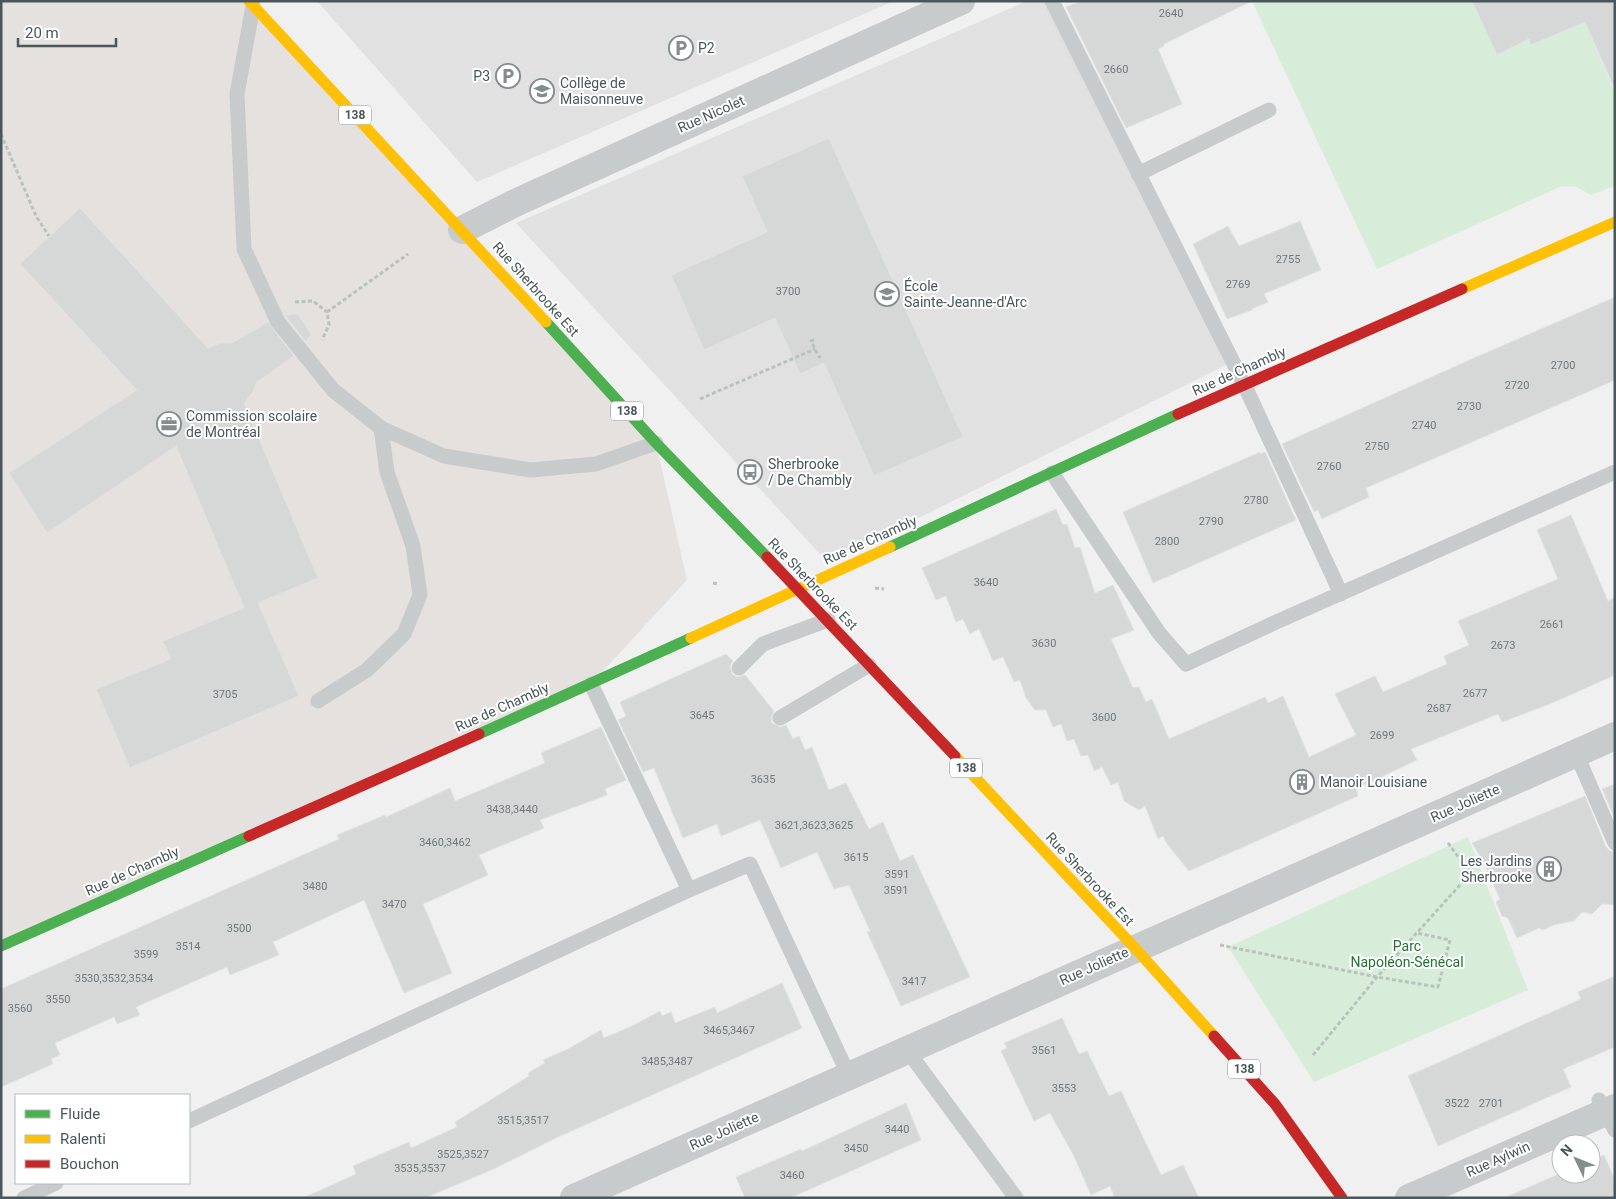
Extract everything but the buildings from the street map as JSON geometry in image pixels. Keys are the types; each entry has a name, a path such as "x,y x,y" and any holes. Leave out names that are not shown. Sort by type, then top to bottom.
{"street":[{"name":"Rue Nicolet","path":"462,230 515,203 961,1"},
{"name":"Rue Sherbrooke Est","path":"251,4 462,230 656,444 828,620 1135,948 1275,1104 1342,1198"},
{"name":"Rue de Chambly","path":"1,946 591,684 1244,384 1615,222"},
{"name":"Rue Joliette","path":"574,1198 1615,736"},
{"name":"Rue Aylwin","path":"1408,1198 1608,1112"}],"lane":[{"path":"1052,1 1244,384 1341,594"},
{"path":"251,4 237,94 244,249 278,322 332,390 381,428 444,456 531,470 596,464 656,444"},
{"path":"1138,174 1269,110"},
{"path":"318,701 367,670 404,634 420,596 413,546 387,472 381,428"},
{"path":"1052,473 1160,633 1186,664 1615,472"},
{"path":"739,668 763,644 828,620"},
{"path":"780,718 869,665"},
{"path":"591,684 689,890"},
{"path":"1576,753 1615,843"},
{"path":"190,1122 689,890 750,864 849,1076"},
{"path":"907,1050 1009,1196"},
{"path":"24,1198 54,1184"}],"path":[{"path":"1,134 36,216 49,236"},
{"path":"327,312 408,254"},
{"path":"293,302 300,300 313,301 327,312 329,325"},
{"path":"814,340 811,341 819,357 821,356"},
{"path":"700,400 815,348"},
{"path":"713,583 718,584"},
{"path":"875,588 884,589"},
{"path":"1313,1055 1378,977 1469,875 1468,870 1452,848"},
{"path":"1215,944 1438,988 1450,940 1417,933"}],"shaded area":[{"path":"1,1 249,1 656,443 687,580 591,684 1,945"},
{"name":"Collège de Maisonneuve","path":"317,1 894,1 477,182"},
{"name":"École Sainte-Jeanne-d'Arc","path":"1027,1 1053,1 1226,365 828,563 516,223"}],"green space":[{"path":"1252,1 1479,1 1473,4 1497,55 1529,39 1532,45 1585,22 1615,93 1615,186 1591,195 1577,187 1562,186 1377,269"},
{"name":"Parc Napoléon-Sénécal","path":"1468,837 1528,990 1314,1082 1228,947"}],"traffic: fast":[{"path":"546,322 656,443 767,557"},
{"path":"890,547 1178,414"},
{"path":"479,734 691,638"},
{"path":"1,946 249,836"}],"traffic: slow":[{"path":"249,1 546,322"},
{"path":"1462,289 1615,222"},
{"path":"691,638 890,547"},
{"path":"955,756 1135,948 1214,1036"}],"traffic: jam":[{"path":"1178,414 1462,289"},
{"path":"767,557 955,756"},
{"path":"249,836 479,734"},
{"path":"1214,1036 1275,1104 1342,1198"}],"place":[{"name":"P2","path":"681,48"},
{"name":"P3","path":"508,76"},
{"name":"Collège de Maisonneuve","path":"542,91"},
{"name":"École Sainte-Jeanne-d'Arc","path":"887,294"},
{"name":"Commission scolaire de Montréal","path":"169,424"},
{"name":"Sherbrooke / De Chambly","path":"750,472"},
{"name":"Manoir Louisiane","path":"1302,782"},
{"name":"Les Jardins Sherbrooke","path":"1549,869"}]}
